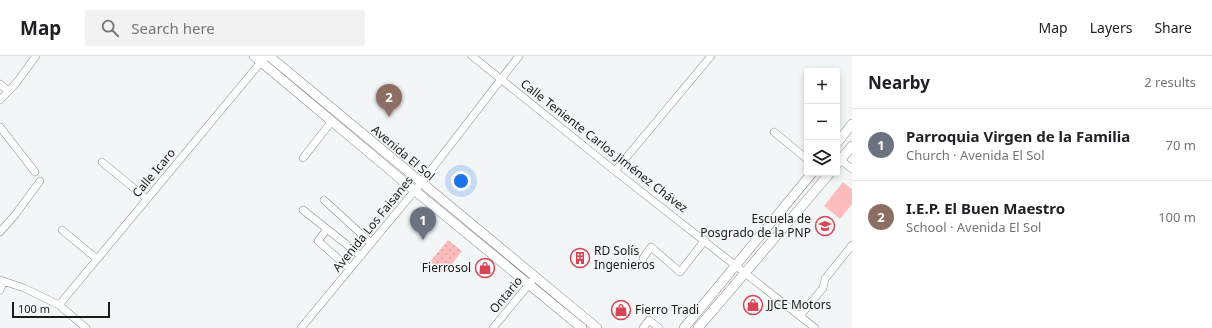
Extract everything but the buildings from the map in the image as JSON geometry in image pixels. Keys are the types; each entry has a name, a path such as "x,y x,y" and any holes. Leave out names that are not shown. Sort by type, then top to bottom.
{"main road":[{"name":"Avenida El Sol","path":"262,57 332,121 418,186"},
{"name":"Avenida El Sol","path":"262,57 533,280 597,328"},
{"path":"839,140 852,124"},
{"path":"840,159 852,146"},
{"path":"684,328 810,176"},
{"path":"698,328 827,176"},
{"name":"Avenida El Sol","path":"533,280 582,328"}],"street":[{"path":"0,100 17,82 36,56"},
{"name":"Calle Teniente Carlos Jiménez Chávez","path":"472,56 615,171 746,272 815,328"},
{"name":"Avenida Los Faisanes","path":"301,328 418,186 519,56"},
{"path":"615,171 711,56"},
{"name":"Calle Icaro","path":"59,305 262,57"},
{"path":"0,84 8,91"},
{"path":"303,158 332,121"},
{"path":"0,127 35,172"},
{"path":"774,132 804,157"},
{"path":"102,162 146,199"},
{"path":"840,162 852,170"},
{"path":"0,232 40,181"},
{"path":"324,200 371,243"},
{"path":"303,210 361,256"},
{"path":"327,229 318,240 350,269"},
{"path":"62,230 97,259"},
{"path":"643,258 652,247 680,272 704,240"},
{"path":"800,316 822,288 825,279 852,245"},
{"name":"Ontario","path":"493,328 533,280"},
{"path":"0,290 2,281 24,288 59,305 86,328"},
{"path":"643,328 649,320 658,328"}],"shaded area":[{"path":"843,182 852,189 852,204 840,219 824,206"},
{"path":"448,240 462,251 445,273 430,262"}],"place":[{"name":"I.E.P. El Buen Maestro","path":"389,117"},
{"name":"Escuela de Posgrado de la PNP","path":"825,226"},
{"name":"Parroquia Virgen de la Familia","path":"423,240"},
{"name":"RD Solís Ingenieros","path":"580,258"},
{"name":"Fierrosol","path":"485,268"},
{"name":"JJCE Motors","path":"753,305"},
{"name":"Fierro Tradi","path":"621,310"}]}
